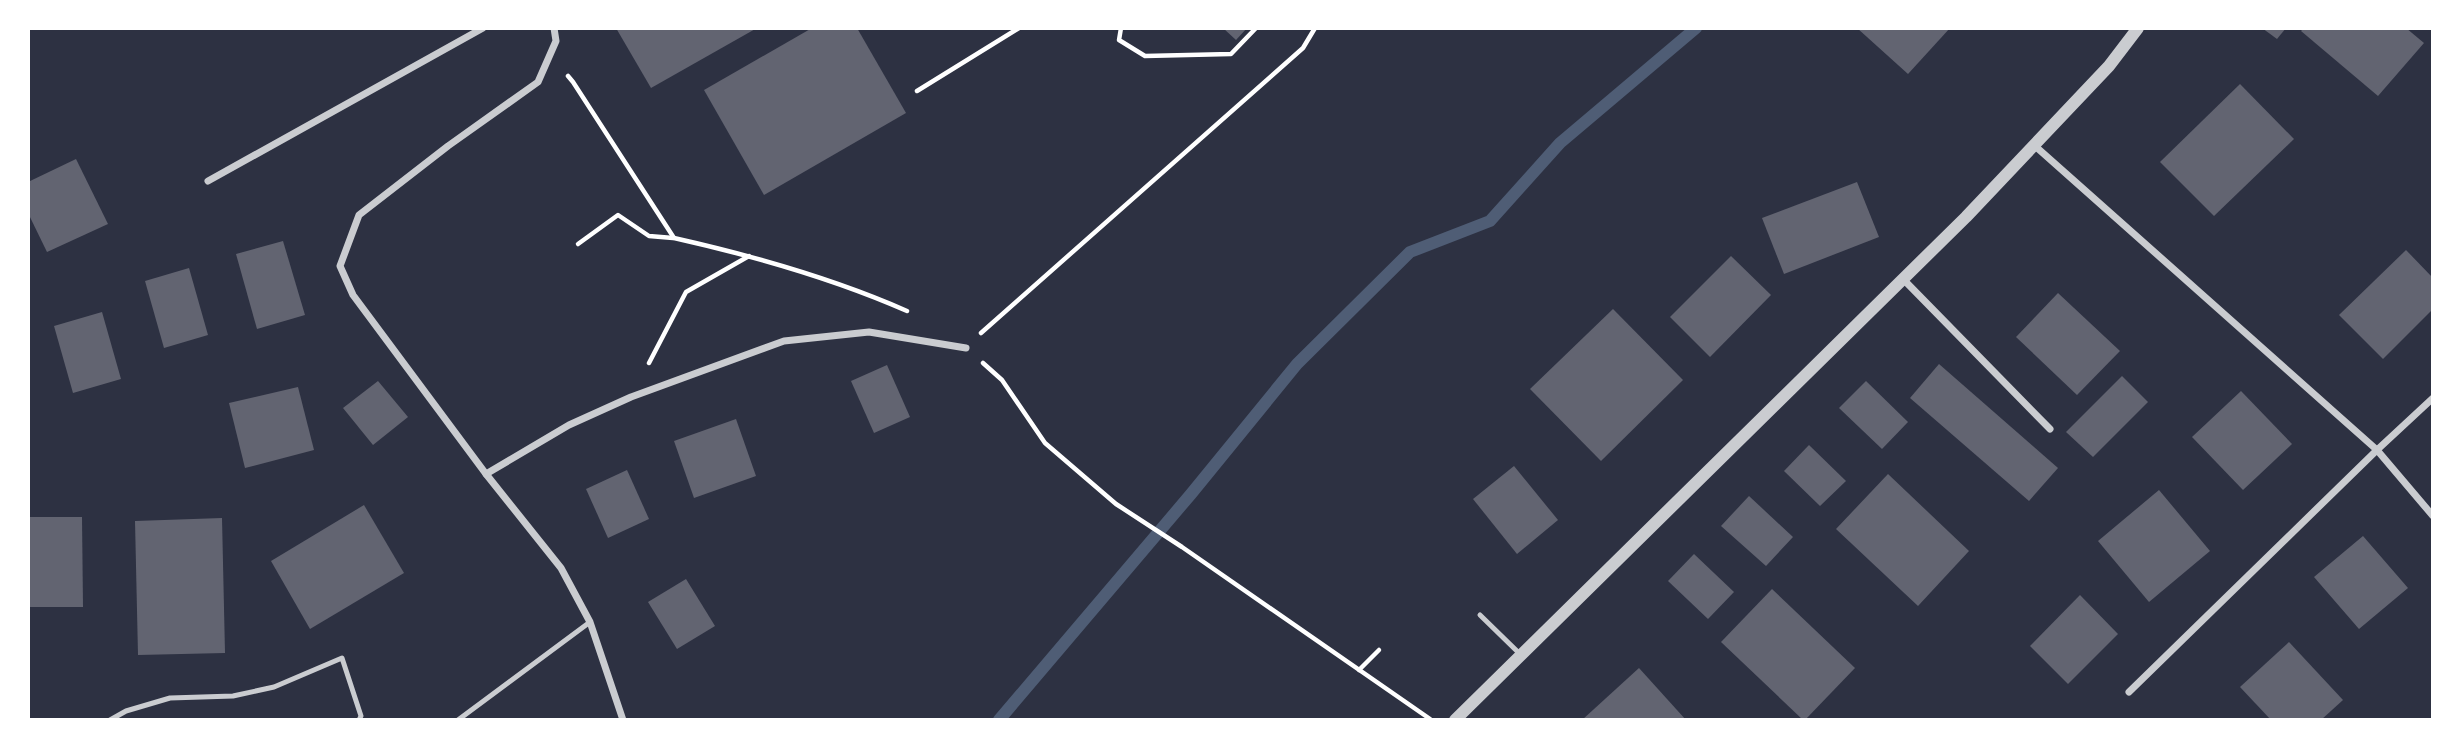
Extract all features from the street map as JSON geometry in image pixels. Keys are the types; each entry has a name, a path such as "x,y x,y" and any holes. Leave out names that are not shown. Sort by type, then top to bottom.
{"street":[{"path":"208,181 483,28"},
{"path":"554,28 556,41 538,82 448,146 359,215 340,266 354,295 486,474 561,568 590,622 623,720"},
{"path":"1455,720 1966,218 2109,65 2138,28"},
{"path":"2034,145 2377,450 2433,516"},
{"path":"1903,279 2050,429"},
{"path":"486,474 569,425 631,397 784,341 869,331 966,348"},
{"path":"2129,692 2433,398"}],"lane":[{"path":"1480,615 1521,655"},
{"path":"458,720 590,622"},
{"path":"110,720 126,711 170,698 233,696 274,687 342,658 361,716 359,720"}],"path":[{"path":"917,91 1019,28"},
{"path":"1121,28 1119,40 1145,55 1231,54 1256,28"},
{"path":"1315,28 1303,48 966,348 1002,380 1045,443 1116,504 1431,720"},
{"path":"573,82 674,238"},
{"path":"578,244 618,215 649,236 674,238 750,256 859,290 918,316"},
{"path":"631,397 686,292 750,256"},
{"path":"1359,670 1379,650"}],"building":[{"path":"616,28 757,28 651,88"},
{"path":"812,28 857,28 906,113 764,195 704,90"},
{"path":"1223,28 1247,28 1236,40"},
{"path":"1857,28 1950,28 1908,74"},
{"path":"2262,28 2286,28 2277,39"},
{"path":"2304,28 2406,28 2424,43 2378,96 2301,31"},
{"path":"2240,84 2294,139 2214,216 2160,162"},
{"path":"76,159 108,224 47,252 28,213 28,182"},
{"path":"1857,182 1879,237 1784,274 1762,218"},
{"path":"283,241 305,315 257,329 236,254"},
{"path":"2406,250 2433,278 2433,309 2383,359 2339,315"},
{"path":"1731,256 1771,295 1710,357 1670,317"},
{"path":"189,268 208,335 164,348 145,281"},
{"path":"2058,293 2120,351 2077,395 2016,337"},
{"path":"1613,309 1683,380 1601,461 1530,389"},
{"path":"102,312 121,379 73,393 54,326"},
{"path":"1939,364 2058,468 2029,501 1910,398"},
{"path":"887,365 910,417 874,433 851,381"},
{"path":"2122,376 2148,402 2093,457 2066,432"},
{"path":"378,381 408,417 373,445 343,408"},
{"path":"1866,381 1908,422 1882,449 1839,408"},
{"path":"298,387 314,450 245,468 229,403"},
{"path":"2241,391 2292,444 2243,490 2192,437"},
{"path":"736,419 756,476 694,498 674,441"},
{"path":"1809,445 1846,481 1820,506 1784,471"},
{"path":"1514,466 1558,520 1517,554 1473,499"},
{"path":"627,470 649,519 608,538 586,489"},
{"path":"1888,474 1969,551 1918,606 1836,529"},
{"path":"2159,490 2210,551 2149,602 2098,541"},
{"path":"1749,496 1793,537 1766,566 1721,526"},
{"path":"364,505 404,573 310,629 271,561"},
{"path":"28,517 82,517 83,607 28,607"},
{"path":"222,518 225,653 138,655 135,521"},
{"path":"2363,536 2408,588 2359,629 2314,577"},
{"path":"1694,554 1734,592 1708,619 1668,581"},
{"path":"686,579 715,626 677,649 648,602"},
{"path":"1772,589 1855,668 1805,720 1721,642"},
{"path":"2080,595 2118,634 2068,684 2030,646"},
{"path":"2289,642 2343,700 2321,720 2271,720 2240,687"},
{"path":"1639,668 1686,720 1582,720"}],"waterway":[{"path":"999,720 1191,494 1297,364 1410,252 1490,221 1560,143 1696,28"}]}
